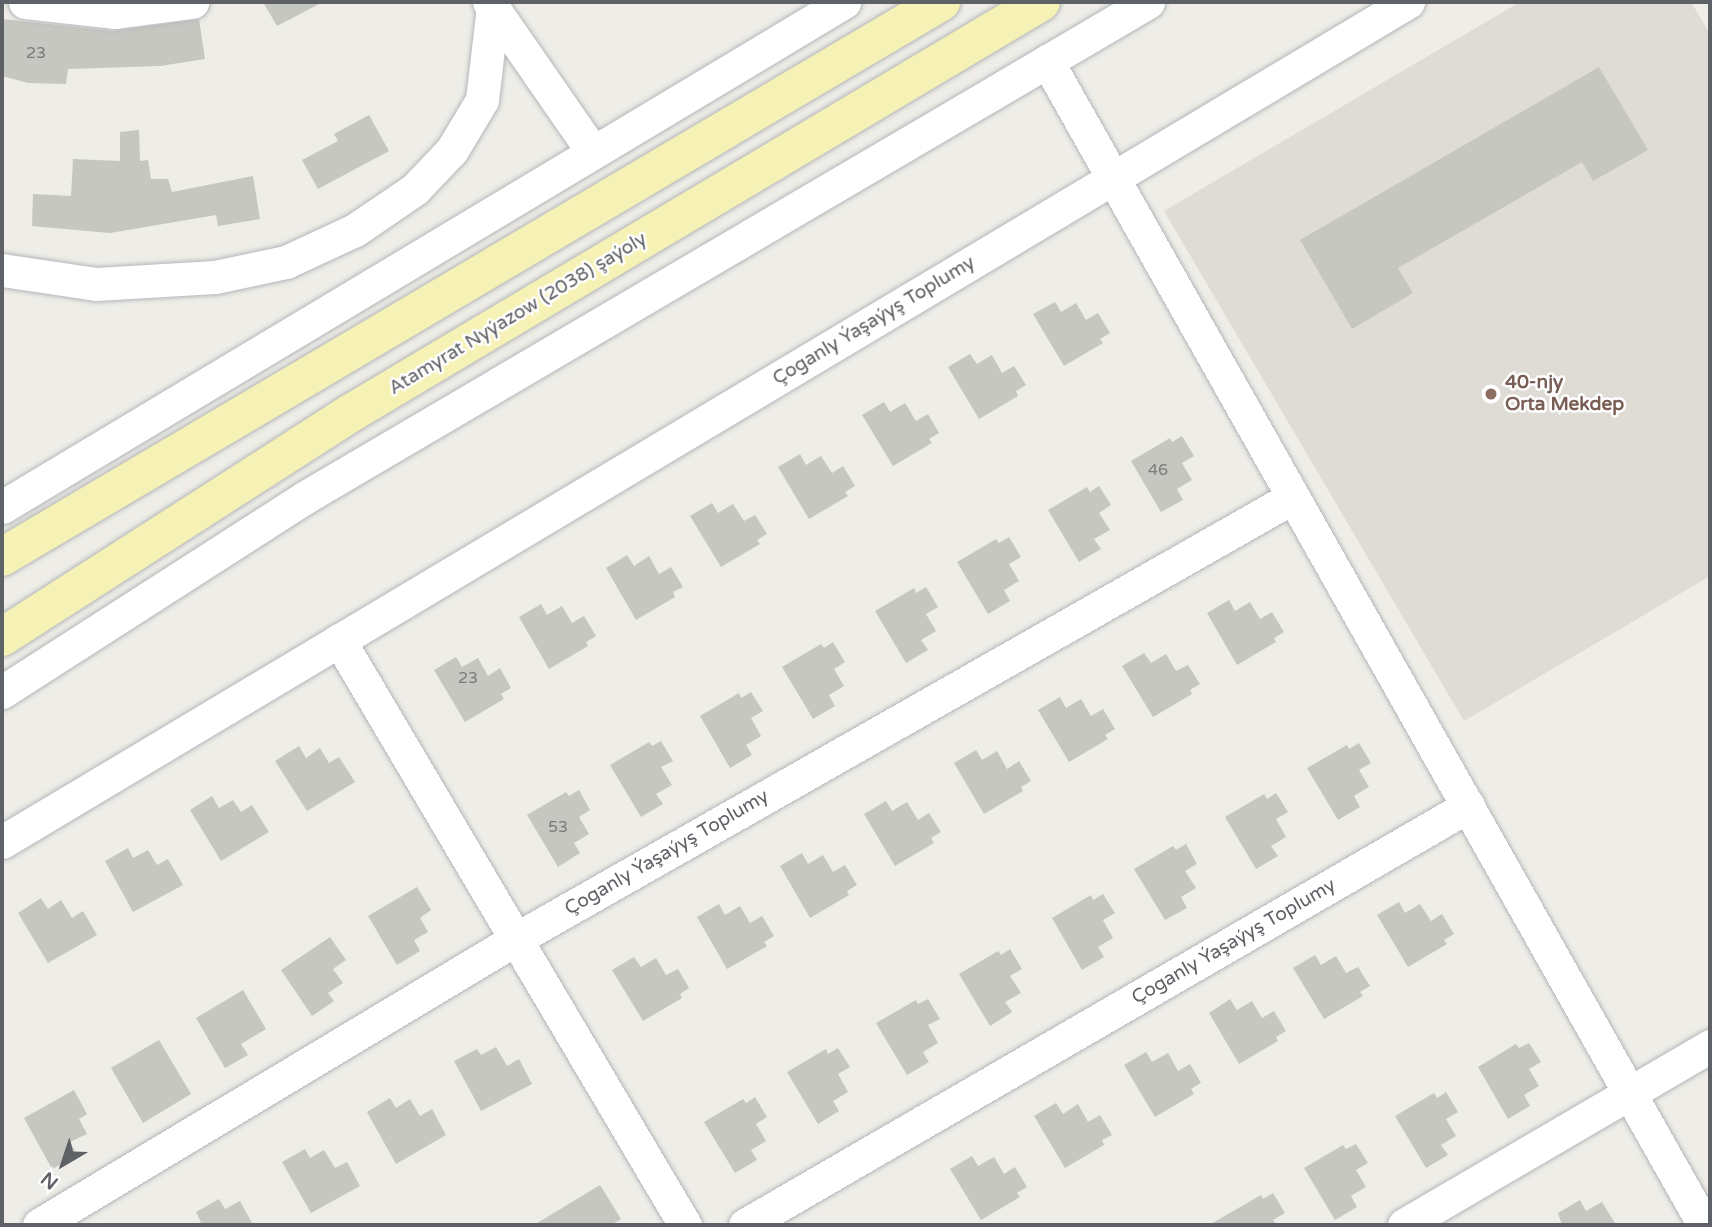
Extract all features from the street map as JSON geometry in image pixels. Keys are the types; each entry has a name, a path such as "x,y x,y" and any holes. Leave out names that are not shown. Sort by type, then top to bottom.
{"main road":[{"path":"2,557 941,2"},
{"name":"Atamyrat Nyýazow (2038) şaýoly","path":"2,637 351,413 1041,2"}],"street":[{"path":"25,2 115,12 192,2"},
{"path":"2,507 844,2"},
{"path":"2,692 304,498 1148,2"},
{"name":"Çoganly Ýaşaýyş Toplumy","path":"2,842 1408,2"},
{"path":"491,5 592,151"},
{"path":"2,270 96,284 215,277 286,262 355,230 415,189 452,150 482,100 491,5"},
{"path":"1047,61 1704,1225"},
{"name":"Çoganly Ýaşaýyş Toplumy","path":"39,1225 516,939 1293,496"},
{"path":"340,640 685,1225"},
{"name":"Çoganly Ýaşaýyş Toplumy","path":"745,1225 1468,806"},
{"path":"1404,1225 1710,1046"}],"shaded area":[{"name":"40-njy Orta Mekdep","path":"1520,2 1691,2 1710,34 1710,576 1464,721 1164,211"}],"building":[{"path":"263,2 323,2 277,26"},
{"path":"2,19 113,31 199,19 205,59 160,66 68,69 66,84 28,83 2,76"},
{"path":"1599,67 1648,150 1593,181 1582,162 1398,268 1413,293 1352,329 1300,240"},
{"path":"369,115 389,151 318,189 302,160 338,141 334,134"},
{"path":"139,130 140,161 148,160 151,179 168,179 172,192 253,176 260,219 218,226 216,215 110,233 32,226 33,194 71,196 73,159 120,161 120,132"},
{"path":"1055,302 1061,312 1076,303 1086,320 1098,313 1110,333 1100,339 1103,343 1064,366 1033,314"},
{"path":"970,354 977,364 992,355 1002,373 1014,366 1026,385 1016,391 1018,396 979,419 948,367"},
{"path":"884,402 890,412 905,403 916,421 928,414 939,433 929,439 932,443 893,466 862,415"},
{"path":"1182,436 1194,456 1182,463 1192,480 1177,489 1183,500 1161,512 1131,461 1170,438 1172,442"},
{"path":"800,454 806,465 821,456 832,473 843,466 855,486 845,492 848,496 809,519 778,467"},
{"path":"1099,486 1111,505 1099,513 1110,530 1094,539 1101,549 1079,562 1048,510 1087,487 1090,492"},
{"path":"712,503 718,513 733,504 744,521 755,515 767,534 757,540 760,544 721,567 690,516"},
{"path":"1009,537 1021,557 1009,564 1019,581 1004,590 1010,601 988,614 957,562 996,539 999,543"},
{"path":"627,555 634,566 649,556 659,574 671,567 683,587 673,592 675,597 636,620 606,568"},
{"path":"926,587 938,607 926,614 936,631 921,640 928,650 906,663 875,611 914,588 916,593"},
{"path":"1229,600 1235,611 1250,602 1260,619 1272,612 1284,632 1274,638 1276,642 1237,665 1207,613"},
{"path":"541,604 547,615 562,606 572,623 584,616 596,636 586,642 588,646 549,669 519,617"},
{"path":"833,642 845,662 834,669 844,686 829,695 835,706 813,719 782,667 821,644 824,648"},
{"path":"1144,653 1151,663 1166,654 1176,671 1188,665 1200,684 1190,690 1192,694 1153,717 1122,666"},
{"path":"456,657 462,667 478,658 488,676 500,668 511,688 501,694 504,699 465,722 434,670"},
{"path":"751,692 763,711 751,718 761,736 746,745 752,755 730,768 700,716 739,693 741,698"},
{"path":"1060,697 1066,708 1081,699 1091,716 1103,709 1115,729 1105,735 1108,739 1069,762 1038,710"},
{"path":"661,741 673,761 661,767 672,785 656,794 663,804 641,817 610,765 649,742 652,746"},
{"path":"1359,743 1371,763 1359,770 1369,787 1354,796 1360,807 1338,820 1307,768 1347,745 1349,749"},
{"path":"299,746 306,758 320,748 329,763 339,757 355,782 307,811 275,761"},
{"path":"976,750 982,760 997,751 1007,769 1019,761 1031,781 1021,787 1023,791 984,814 954,763"},
{"path":"579,790 590,810 579,817 589,834 574,843 580,853 558,867 527,815 566,792 569,796"},
{"path":"1276,793 1288,812 1276,819 1286,837 1271,846 1278,856 1256,869 1225,817 1264,794 1267,799"},
{"path":"212,796 219,808 233,800 241,812 252,805 269,832 221,861 190,810"},
{"path":"886,801 892,811 907,802 918,820 929,813 941,832 931,838 934,843 895,866 864,814"},
{"path":"1186,844 1197,864 1185,871 1196,888 1181,897 1187,908 1165,920 1134,869 1173,846 1176,850"},
{"path":"128,848 133,858 148,850 157,865 168,859 183,885 133,912 105,861"},
{"path":"802,853 808,864 823,855 833,872 845,865 857,885 847,891 849,895 810,918 780,866"},
{"path":"417,887 431,910 420,918 428,932 414,940 420,951 397,965 368,916"},
{"path":"1103,894 1115,913 1103,920 1113,938 1098,947 1104,957 1082,970 1052,918 1091,895 1093,900"},
{"path":"41,898 48,909 61,900 72,918 83,911 97,935 48,963 18,913"},
{"path":"1399,902 1405,913 1420,904 1431,921 1442,914 1454,934 1444,940 1447,944 1408,967 1377,915"},
{"path":"719,904 725,915 740,906 750,923 762,916 774,936 764,942 767,946 727,969 697,917"},
{"path":"330,937 346,960 333,969 343,983 328,993 334,1001 312,1016 281,970"},
{"path":"1010,949 1022,969 1010,976 1021,993 1005,1002 1012,1012 990,1026 959,974 998,951 1001,955"},
{"path":"1315,955 1321,965 1336,956 1346,973 1358,967 1370,986 1360,992 1363,996 1324,1019 1293,968"},
{"path":"634,957 641,967 656,958 666,975 678,969 689,988 680,994 682,998 643,1021 612,970"},
{"path":"243,990 266,1029 241,1044 248,1055 225,1068 196,1018"},
{"path":"928,999 940,1019 928,1025 938,1043 923,1052 929,1062 907,1075 876,1023 916,1000 918,1004"},
{"path":"1230,999 1237,1010 1252,1001 1262,1018 1274,1011 1286,1031 1276,1037 1278,1041 1239,1064 1209,1013"},
{"path":"159,1040 191,1094 143,1123 111,1068"},
{"path":"1529,1043 1541,1062 1529,1069 1539,1086 1524,1095 1530,1106 1508,1119 1478,1067 1516,1044 1519,1048"},
{"path":"496,1047 507,1066 519,1059 532,1084 481,1111 454,1061 477,1049 481,1055"},
{"path":"838,1048 850,1067 838,1074 848,1092 833,1101 839,1111 818,1124 787,1072 826,1049 828,1054"},
{"path":"1146,1052 1152,1062 1168,1053 1178,1071 1190,1064 1201,1083 1191,1089 1194,1094 1155,1117 1124,1065"},
{"path":"74,1090 87,1114 79,1119 87,1134 70,1142 78,1156 52,1169 24,1118"},
{"path":"1446,1092 1458,1112 1446,1119 1456,1136 1441,1145 1448,1155 1426,1168 1395,1116 1434,1093 1437,1098"},
{"path":"755,1097 767,1117 756,1124 766,1141 751,1150 757,1160 735,1173 704,1122 743,1099 746,1103"},
{"path":"390,1098 396,1108 410,1099 420,1116 432,1109 446,1135 396,1164 367,1112"},
{"path":"1056,1103 1063,1114 1078,1104 1088,1122 1100,1115 1112,1135 1102,1140 1104,1145 1065,1168 1034,1116"},
{"path":"1356,1144 1368,1163 1356,1170 1366,1187 1351,1196 1357,1207 1335,1220 1304,1168 1343,1145 1346,1149"},
{"path":"305,1149 310,1158 324,1150 335,1168 347,1162 360,1186 311,1213 282,1162"},
{"path":"972,1156 978,1166 994,1157 1004,1174 1015,1167 1027,1187 1017,1193 1020,1197 981,1220 950,1169"},
{"path":"600,1185 621,1219 611,1225 534,1225"},
{"path":"1273,1193 1285,1213 1273,1220 1277,1225 1209,1225 1261,1195 1263,1199"},
{"path":"219,1199 225,1209 240,1201 253,1225 195,1225 201,1222 196,1212"},
{"path":"1580,1200 1586,1211 1602,1202 1616,1225 1562,1225 1558,1213"}],"place":[{"name":"40-njy Orta Mekdep","path":"1491,394"}]}
